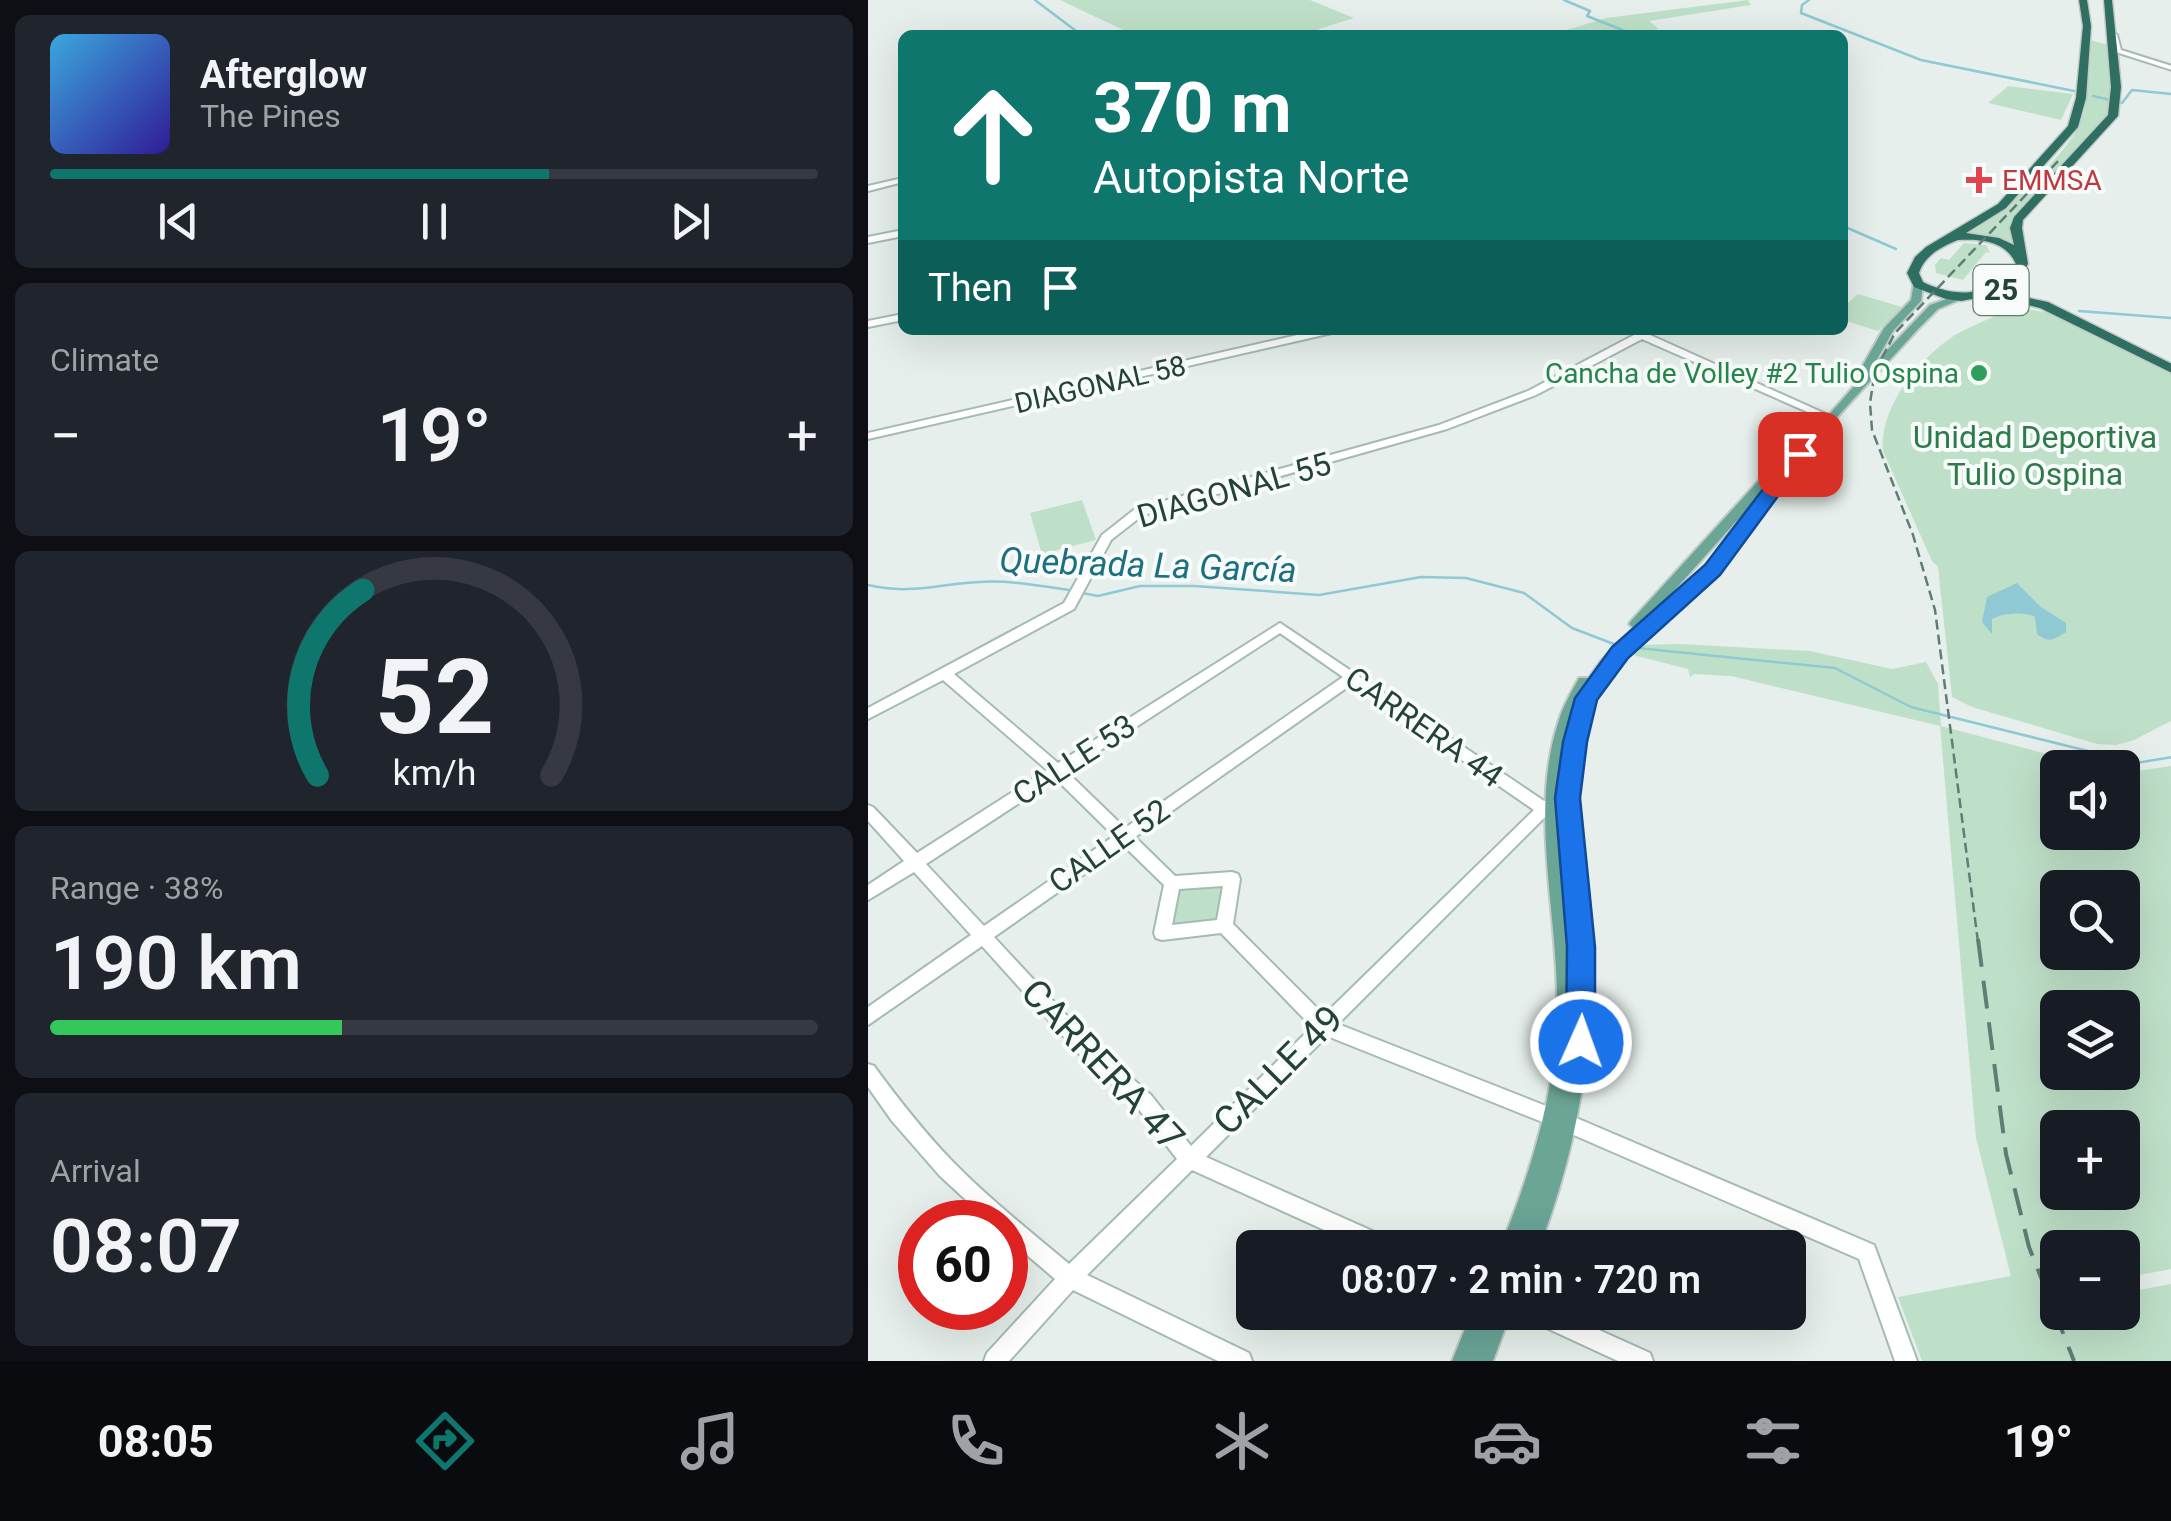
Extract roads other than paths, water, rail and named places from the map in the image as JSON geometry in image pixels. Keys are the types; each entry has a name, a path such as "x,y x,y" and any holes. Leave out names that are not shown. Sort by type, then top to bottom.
{"highway":[{"name":"25","path":"2022,263 2006,286 1987,294 1961,297 1933,292 1918,284 1912,273 1916,262 1990,216 2074,128 2082,93 2084,0"},
{"name":"25","path":"2108,0 2116,87 2114,116 2018,218 2022,263 2030,286 2050,302 2172,367"},
{"path":"2086,26 2110,25"},
{"path":"2054,136 2074,128"},
{"path":"2022,168 2047,158"},
{"path":"2008,181 2010,197"},
{"name":"25","path":"1947,240 1985,237 2012,248 2022,263"},
{"name":"25","path":"1987,294 2044,305 2172,367"}],"main road":[{"path":"1829,415 1864,372 1896,321 1918,298 1918,284"},
{"path":"1535,1230 1547,1199 1559,1120 1567,993 1558,807 1586,698 1616,652 1829,415 1938,305 1961,297"},
{"path":"1896,321 1915,326"},
{"path":"1518,1230 1559,1120"},
{"path":"1464,1361 1477,1330"},
{"path":"1481,1361 1493,1330"}],"street":[{"path":"2110,25 2113,22 2118,52 2172,68"},
{"path":"868,189 898,181"},
{"path":"868,240 898,234"},
{"path":"868,324 898,319"},
{"name":"DIAGONAL 58","path":"868,436 1310,335"},
{"name":"DIAGONAL 55","path":"868,714 1070,604 1106,538 1139,512 1442,428 1532,392 1636,335"},
{"path":"1648,335 1829,415"},
{"name":"CARRERA 44","path":"1280,627 1558,807"},
{"name":"CALLE 53","path":"868,892 1280,627"},
{"path":"944,673 1057,771 1172,884 1232,880 1224,926"},
{"name":"CALLE 52","path":"868,1017 1352,677"},
{"name":"CALLE 49","path":"995,1361 1070,1278 1323,1026 1558,807"},
{"name":"CARRERA 47","path":"868,811 1088,1051 1144,1102 1189,1159 1348,1230"},
{"path":"1172,884 1162,933 1224,926"},
{"path":"1224,926 1323,1026 1559,1120 1866,1252 1906,1361"},
{"path":"868,1072 908,1130 977,1200"},
{"path":"1028,1242 1070,1278 1241,1361"},
{"path":"1574,1330 1642,1361"}],"water":[{"path":"2017,583 2041,607 2066,623 2066,632 2045,639 2037,634 2035,617 2014,614 1992,619 1992,634 1982,622 1987,597"}],"waterway":[{"path":"1035,0 1075,30"},
{"path":"1564,0 1590,11 1587,16 1622,30"},
{"path":"1809,0 1802,5 1801,13 1844,30"},
{"path":"1848,31 1921,60 2074,91"},
{"path":"2122,103 2132,90 2172,94"},
{"path":"2093,96 2110,100"},
{"path":"1848,228 1896,249"},
{"path":"2001,301 2013,305"},
{"path":"2079,311 2172,318"},
{"name":"Quebrada La García","path":"1082,593 1098,596 1140,586 1194,586 1319,595 1421,577 1466,578 1524,593 1572,628 1619,646"},
{"name":"Quebrada La García","path":"868,585 910,589 1003,582 1074,591"},
{"name":"Quebrada La García","path":"1627,647 1835,668 1911,707 2136,763 2172,757"}],"railway":[{"path":"1978,942 1935,610 1913,535 1872,430 1870,403 1875,371 1895,333 2059,160"},
{"path":"1978,939 2006,1154 2029,1247 2074,1361"}],"place":[{"name":"EMMSA","path":"1979,180"},
{"name":"Cancha de Volley #2 Tulio Ospina","path":"1979,373"}],"park label":[{"name":"Unidad Deportiva Tulio Ospina","path":"2035,456"}]}
